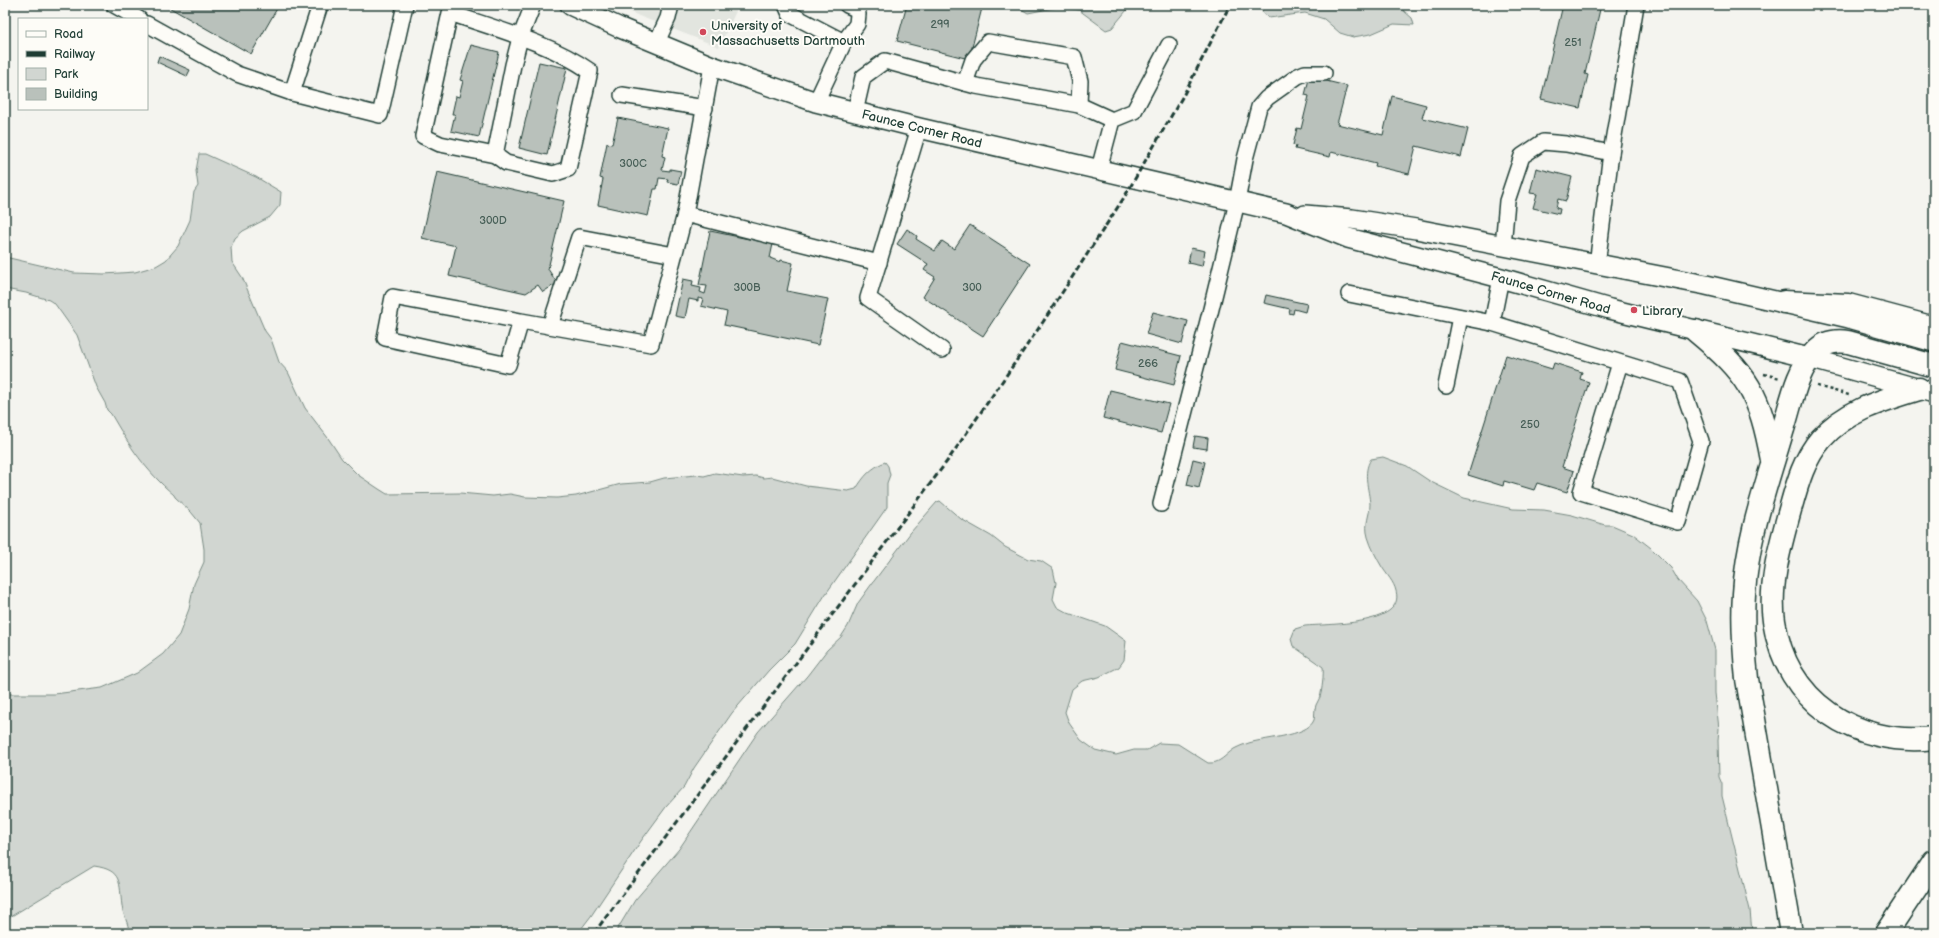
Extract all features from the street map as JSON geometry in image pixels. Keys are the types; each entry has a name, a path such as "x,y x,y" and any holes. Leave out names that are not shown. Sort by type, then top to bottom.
{"highway":[{"path":"1784,302 1848,305 1934,328"},
{"path":"1696,331 1733,364 1750,387 1763,415 1773,463"},
{"path":"1791,933 1747,678 1743,621 1744,593 1753,535 1798,382 1809,358 1821,346 1835,341 1842,341 1934,366"},
{"path":"1927,391 1874,404 1854,413 1831,429 1812,451 1799,477 1777,559 1774,582 1774,613 1777,639 1792,674 1814,701 1828,712 1841,722 1871,734 1905,740 1934,738"},
{"path":"1886,933 1934,861"}],"main road":[{"name":"Faunce Corner Road","path":"570,5 656,44 712,66 816,102 919,128 1286,213 1352,219 1706,285 1784,302 1934,342"},
{"name":"Faunce Corner Road","path":"1286,213 1348,238 1500,278 1610,310 1809,358 1927,391"},
{"path":"1500,278 1503,246"}],"lane":[{"path":"114,5 137,18"},
{"path":"292,93 320,5"},
{"path":"148,25 237,74 292,93 380,116 405,5"},
{"path":"495,155 520,38 533,5"},
{"path":"656,44 668,18 671,5"},
{"path":"786,5 790,14 844,42"},
{"path":"816,102 844,42 857,24 858,14 856,9 847,5"},
{"path":"1597,265 1611,153 1636,5"},
{"path":"450,13 520,38 575,60 590,71 568,169 553,174 506,163 495,155 440,144 422,136 450,13"},
{"path":"965,83 973,60 988,42 1074,57 1080,81 1080,105"},
{"path":"855,112 863,77 885,61 965,83 1080,105 1112,120 1134,111 1169,44"},
{"path":"521,321 508,364 385,338 393,297 651,344 685,214 712,66"},
{"path":"1161,504 1237,202 1245,159 1262,102 1305,72 1324,73"},
{"path":"622,95 705,108"},
{"path":"1099,169 1112,120"},
{"path":"919,128 868,298 942,350"},
{"path":"1503,246 1507,201 1522,156 1543,142 1611,153"},
{"path":"685,214 879,263"},
{"path":"550,326 578,237 674,255"},
{"path":"1492,323 1500,278"},
{"path":"1349,294 1492,323 1680,381 1700,442 1678,522 1581,492 1620,363"},
{"path":"1446,386 1460,317"}],"path":[{"path":"1758,373 1784,379"},
{"path":"1817,386 1850,396"}],"shaded area":[{"name":"University of Massachusetts Dartmouth","path":"616,5 739,5 719,47 639,16"}],"green space":[{"path":"1014,5 1131,5 1112,28 1106,30 1079,10 1058,7 1028,13"},
{"path":"1264,5 1397,5 1412,18 1414,25 1394,24 1371,34 1353,37 1340,33 1324,19 1305,13 1269,18 1262,12"},
{"path":"199,154 205,154 256,177 281,192 280,205 270,217 243,231 235,238 231,247 232,262 242,277 265,331 271,339 279,362 288,372 305,408 342,459 358,475 387,494 460,493 493,496 510,494 525,497 557,498 576,496 621,484 650,482 664,478 696,475 704,476 715,473 743,477 772,477 806,486 848,491 856,489 865,476 876,467 885,462 888,466 890,475 887,483 887,507 825,595 795,644 769,670 732,713 694,768 684,787 666,807 641,841 578,933 129,933 123,910 118,879 115,874 110,871 94,866 5,920 5,694 54,694 102,688 137,673 163,654 179,635 189,609 194,584 204,562 204,549 200,523 146,467 107,410 105,403 96,387 77,335 55,304 49,300 26,293 5,289 5,257 74,273 104,274 135,272 156,266 166,260 178,246 190,220 194,192 198,186 196,171"},
{"path":"1383,457 1407,466 1431,482 1464,498 1513,509 1544,510 1572,515 1605,525 1612,525 1633,534 1651,548 1671,568 1678,580 1697,601 1707,621 1715,650 1715,693 1719,729 1719,777 1722,784 1722,796 1750,910 1752,933 615,933 635,900 679,849 758,732 807,676 827,650 841,637 848,626 858,603 911,532 937,502 940,501 961,519 991,536 1005,547 1028,559 1041,561 1053,569 1056,583 1053,599 1057,607 1068,613 1105,626 1126,641 1124,660 1119,667 1099,677 1082,681 1072,689 1065,712 1069,723 1081,740 1095,750 1116,755 1134,750 1147,750 1159,743 1178,744 1208,763 1212,763 1219,761 1234,749 1243,745 1303,730 1310,726 1314,720 1315,707 1320,697 1323,667 1293,646 1291,639 1295,629 1305,626 1362,621 1377,617 1389,611 1396,602 1395,588 1376,557 1367,532 1370,504 1366,475 1368,464 1371,459"}],"building":[{"path":"165,5 279,5 251,54"},
{"path":"907,5 972,5 982,8 969,59 897,41"},
{"path":"1547,5 1601,5 1585,74 1588,75 1580,108 1541,99 1562,9"},
{"path":"471,45 499,52 479,137 451,131 455,114 452,114 456,96 459,97 463,81 460,80"},
{"path":"159,56 190,70 187,76 157,62"},
{"path":"539,62 567,68 547,155 519,148"},
{"path":"1314,78 1347,86 1337,124 1383,135 1392,96 1426,105 1422,118 1468,129 1461,157 1416,146 1409,174 1375,166 1376,163 1331,152 1330,157 1295,149 1296,146 1293,145 1297,128 1301,129 1309,96 1305,95 1309,79"},
{"path":"618,118 668,128 662,156 665,157 662,170 670,171 670,169 681,171 678,184 667,182 668,179 659,178 657,189 654,189 648,216 598,205 603,179 600,178 607,143 612,144"},
{"path":"1536,168 1572,177 1566,201 1558,199 1556,208 1560,209 1559,214 1533,208 1537,194 1530,193"},
{"path":"437,172 564,201 548,269 557,283 543,292 538,285 526,293 449,276 456,246 422,238"},
{"path":"970,225 1030,264 983,336 923,297 935,277 924,270 928,264 897,244 907,229 917,236 916,239 935,251 942,241 954,249"},
{"path":"710,231 773,244 770,258 780,262 781,260 793,263 787,291 828,299 818,345 724,325 727,312 701,306 703,299 698,298 698,301 689,299 685,318 675,316 683,279 693,281 692,286 701,288 700,292 705,294 707,286 699,285"},
{"path":"1191,248 1205,251 1202,266 1188,263"},
{"path":"1266,295 1307,304 1305,312 1294,309 1293,314 1289,313 1290,309 1264,303"},
{"path":"1153,312 1188,321 1182,344 1146,334"},
{"path":"1122,341 1181,356 1174,385 1115,370"},
{"path":"1506,355 1552,369 1554,363 1582,372 1580,379 1589,382 1562,467 1574,471 1567,492 1537,483 1534,490 1504,481 1503,486 1468,475"},
{"path":"1110,390 1169,404 1161,433 1103,418"},
{"path":"1195,436 1208,438 1207,449 1193,447"},
{"path":"1193,459 1205,462 1199,488 1187,485"}],"railway":[{"path":"594,933 948,460 1043,322 1125,196 1184,94 1230,5"}],"place":[{"name":"University of Massachusetts Dartmouth","path":"703,32"},
{"name":"Library","path":"1634,310"}]}
